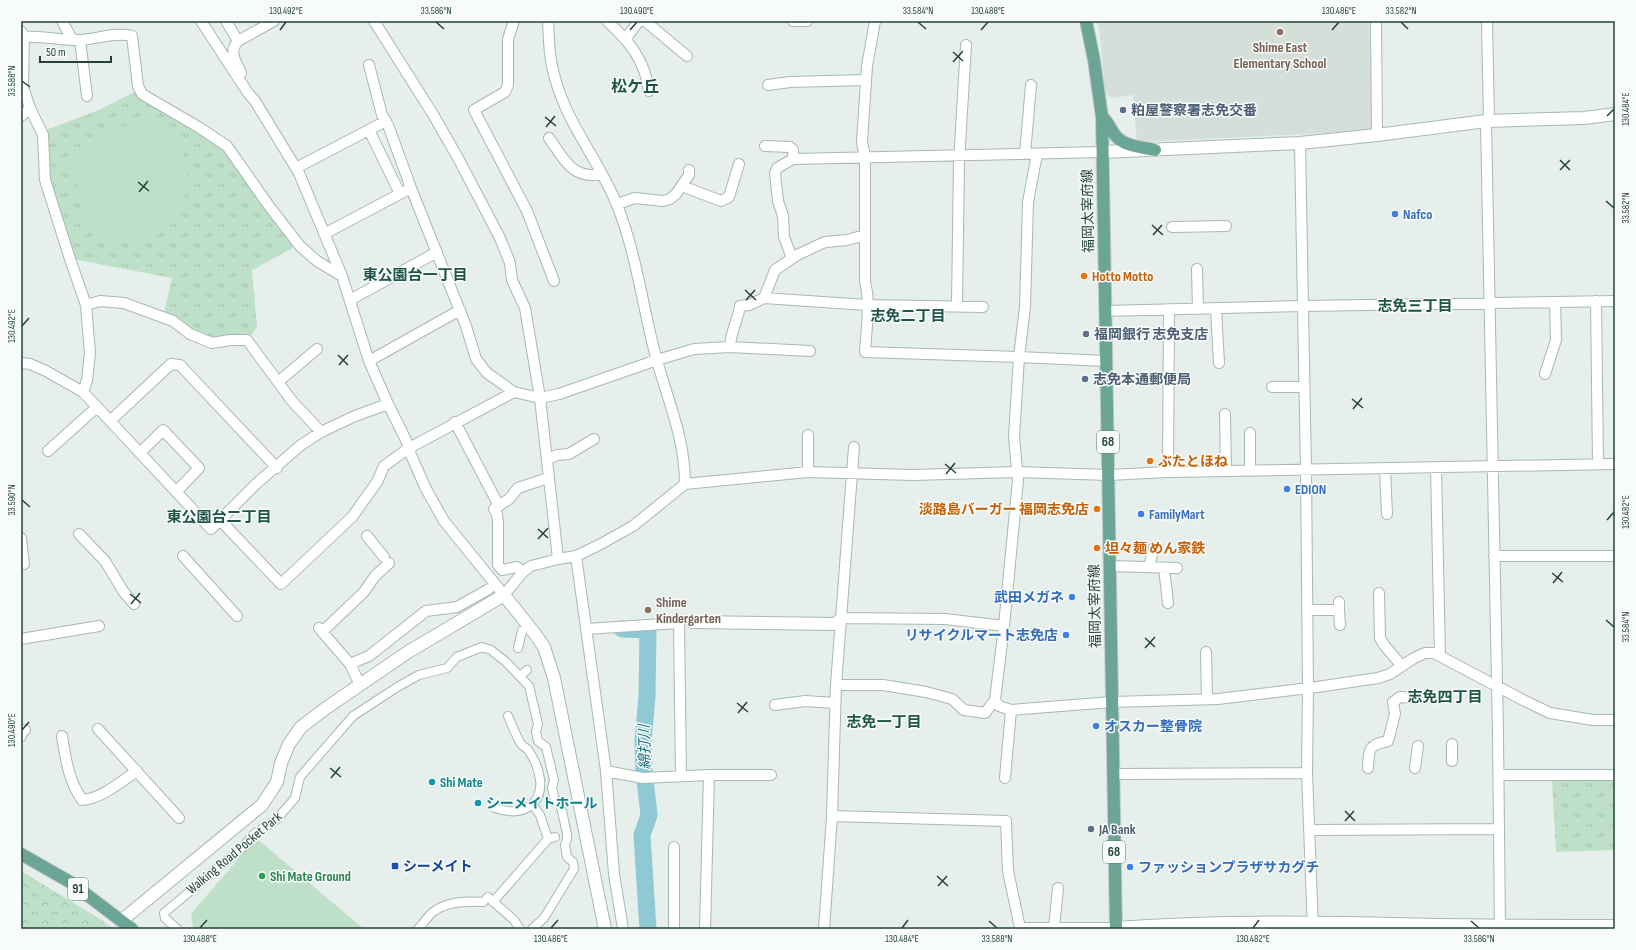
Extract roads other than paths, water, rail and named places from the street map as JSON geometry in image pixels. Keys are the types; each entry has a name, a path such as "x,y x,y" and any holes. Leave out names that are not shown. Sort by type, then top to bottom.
{"main road":[{"name":"福岡太宰府線","path":"1086,21 1094,60 1102,117 1109,475 1112,774 1116,929"},
{"path":"1102,117 1106,119 1116,137 1129,145 1155,150"},
{"name":"91","path":"21,854 70,882 132,929"}],"street":[{"path":"62,21 76,40 87,96"},
{"path":"201,21 248,93 255,101 296,168 342,276 370,361 426,489 444,521 535,634 544,648 554,678 604,929"},
{"path":"226,21 238,41"},
{"path":"248,93 245,81 233,54 233,46 238,41 274,21"},
{"path":"374,21 434,116 500,238 510,263 512,280 525,308 540,398 558,559"},
{"path":"514,21 508,39 508,85 505,92 474,110 527,210 554,281"},
{"path":"548,21 549,50 555,79 570,115 602,174 623,220 635,264 657,360 679,432 685,462 685,484"},
{"path":"607,21 626,38 644,70 649,91"},
{"path":"626,38 639,21"},
{"path":"645,21 687,56"},
{"path":"793,21 807,21"},
{"path":"875,21 867,66 862,142 864,157 865,282 867,290 865,352 1019,356 1106,361"},
{"path":"1376,21 1377,135"},
{"path":"1487,21 1492,467 1499,775 1498,828 1500,928"},
{"path":"83,392 87,380 90,353 86,305 45,180 43,135 30,108 23,87 23,34 76,40 110,35 132,36 138,86 142,94 228,146 269,206 300,246 317,261 342,276"},
{"path":"957,306 960,155 966,45"},
{"path":"369,65 382,114 460,310 476,360 487,373 514,392 540,398 560,394 657,360 694,349 730,347 810,351"},
{"path":"768,85 790,82 866,80"},
{"path":"1025,154 1031,85"},
{"path":"21,116 30,108"},
{"path":"792,258 784,237 783,216 778,201 775,172 777,168 793,159 1102,152 1300,143 1488,121 1584,118 1615,114"},
{"path":"296,168 386,121"},
{"path":"369,130 400,194"},
{"path":"549,138 571,168 579,174 592,176 602,174"},
{"path":"1300,143 1306,470 1308,688 1307,773 1312,926"},
{"path":"765,146 790,147 793,150 793,159"},
{"path":"836,685 883,685 926,692 952,699 964,710 986,713 995,700 1004,626 1018,480 1014,437 1019,356 1025,307 1028,202 1037,154"},
{"path":"682,186 721,201 729,197 739,164"},
{"path":"617,204 635,198 663,201 670,199 676,194 689,175 688,170"},
{"path":"324,234 411,188"},
{"path":"1172,227 1226,226"},
{"path":"764,298 776,270 792,258 825,242 847,240 865,235"},
{"path":"350,300 437,252"},
{"path":"1197,268 1198,309"},
{"path":"730,347 730,341 740,306 749,305 764,298 867,305 983,307"},
{"path":"86,305 100,301 124,303 173,321 190,334 212,343 230,340 247,340 292,401 321,432"},
{"path":"1596,301 1598,464"},
{"path":"1105,311 1615,301"},
{"path":"1545,374 1556,340 1555,302"},
{"path":"1216,308 1219,363"},
{"path":"1168,472 1169,309"},
{"path":"370,361 460,310"},
{"path":"278,382 317,349"},
{"path":"21,363 30,364 46,371 83,392 211,529 256,484 277,468 302,445 321,432 355,416 388,404"},
{"path":"110,421 171,364 180,365 277,468"},
{"path":"1272,387 1304,386"},
{"path":"220,520 281,584 354,519 377,482 384,466 409,448 455,422 514,392"},
{"path":"48,451 96,406"},
{"path":"1225,414 1226,471"},
{"path":"455,422 499,506"},
{"path":"140,453 163,430 199,468 176,492"},
{"path":"1250,434 1250,471"},
{"path":"808,435 808,472"},
{"path":"547,458 569,454 594,439"},
{"path":"824,929 832,816 836,685 854,447"},
{"path":"121,920 262,805 277,782 281,763 289,744 301,727 408,652 504,595 531,566 576,556 599,545 634,526 685,484 808,472 913,475 1017,472 1109,475 1168,472 1615,464"},
{"path":"1436,468 1440,656"},
{"path":"1385,469 1386,514"},
{"path":"524,572 517,567 502,570 498,565 498,522 497,514 494,509 509,499 518,488 548,478"},
{"path":"79,534 104,561 123,591 134,604"},
{"path":"360,685 350,664 321,630 364,592 386,560 367,536"},
{"path":"21,538 24,564"},
{"path":"1149,568 1154,548"},
{"path":"183,556 237,616"},
{"path":"576,556 606,771 614,874 623,929"},
{"path":"1494,556 1615,556"},
{"path":"1110,566 1177,568"},
{"path":"1164,568 1168,603"},
{"path":"350,664 369,656 424,609 457,607 489,589"},
{"path":"1379,593 1380,638 1402,666"},
{"path":"1307,610 1339,606 1340,625"},
{"path":"693,622 835,624 842,618 945,619 1004,626"},
{"path":"586,629 678,623 681,776"},
{"path":"21,639 99,626"},
{"path":"518,648 522,631"},
{"name":"Walking Road Pocket Park","path":"177,929 165,918 164,913 243,847 254,834 276,820 295,798 300,777 353,716 405,682 419,675 446,668 457,657 482,647 491,650 529,686 538,724 536,731 538,741 546,747 554,780 552,788 555,800 560,802 567,839 565,845 567,856 573,862 574,869 544,918 532,929"},
{"path":"1206,652 1207,699"},
{"path":"995,700 999,706 1011,710 1112,702 1207,699 1308,688 1378,678 1390,674 1426,653 1434,653 1497,687 1550,713 1593,720 1615,720"},
{"path":"520,676 527,670"},
{"path":"1368,768 1369,750 1374,744 1388,741 1395,714 1393,702 1400,697 1421,698"},
{"path":"775,705 805,701 835,703"},
{"path":"1006,778 1011,710"},
{"path":"495,808 505,812 523,811 536,800 540,790 539,771 527,750 521,744 508,716"},
{"path":"98,729 179,818"},
{"path":"62,736 68,771 82,800 92,799 136,771"},
{"path":"1452,744 1452,762"},
{"path":"1415,768 1418,746"},
{"path":"606,771 643,778 709,775 771,775"},
{"path":"1112,774 1307,773"},
{"path":"705,929 709,775"},
{"path":"1499,775 1615,775"},
{"path":"493,902 552,838 540,815 532,804"},
{"path":"832,816 1006,821 1008,871 1020,928 1116,929 1167,927 1312,926 1552,928 1615,926"},
{"path":"1309,830 1498,828"},
{"path":"674,846 674,929"},
{"path":"1054,928 1058,888"},
{"path":"418,929 434,912 451,904 470,901 483,902 488,897 514,920 520,929"}],"waterway":[{"name":"綿打川","path":"622,629 648,630 647,697 643,741 644,771 649,815 642,835 648,929"}],"place":[{"name":"Shime East Elementary School","path":"1280,32"},
{"name":"粕屋警察署志免交番","path":"1123,110"},
{"name":"Nafco","path":"1395,214"},
{"name":"Hotto Motto","path":"1084,276"},
{"name":"福岡銀行 志免支店","path":"1086,334"},
{"name":"志免本通郵便局","path":"1085,379"},
{"name":"ぶたとほね","path":"1150,461"},
{"name":"EDION","path":"1287,489"},
{"name":"淡路島バーガー 福岡志免店","path":"1097,509"},
{"name":"FamilyMart","path":"1141,514"},
{"name":"坦々麺 めん家鉄","path":"1097,548"},
{"name":"武田メガネ","path":"1072,597"},
{"name":"Shime Kindergarten","path":"648,610"},
{"name":"リサイクルマート志免店","path":"1066,635"},
{"name":"オスカー整骨院","path":"1096,726"},
{"name":"Shi Mate","path":"432,782"},
{"name":"シーメイトホール","path":"478,803"},
{"name":"JA Bank","path":"1091,829"},
{"name":"シーメイト","path":"395,866"},
{"name":"ファッションプラザサカグチ","path":"1130,867"},
{"name":"Shi Mate Ground","path":"262,876"}],"district":[{"name":"松ケ丘","path":"635,87"},
{"name":"東公園台一丁目","path":"415,275"},
{"name":"志免三丁目","path":"1415,306"},
{"name":"志免二丁目","path":"908,316"},
{"name":"東公園台二丁目","path":"219,517"},
{"name":"志免四丁目","path":"1445,697"},
{"name":"志免一丁目","path":"884,722"}]}
